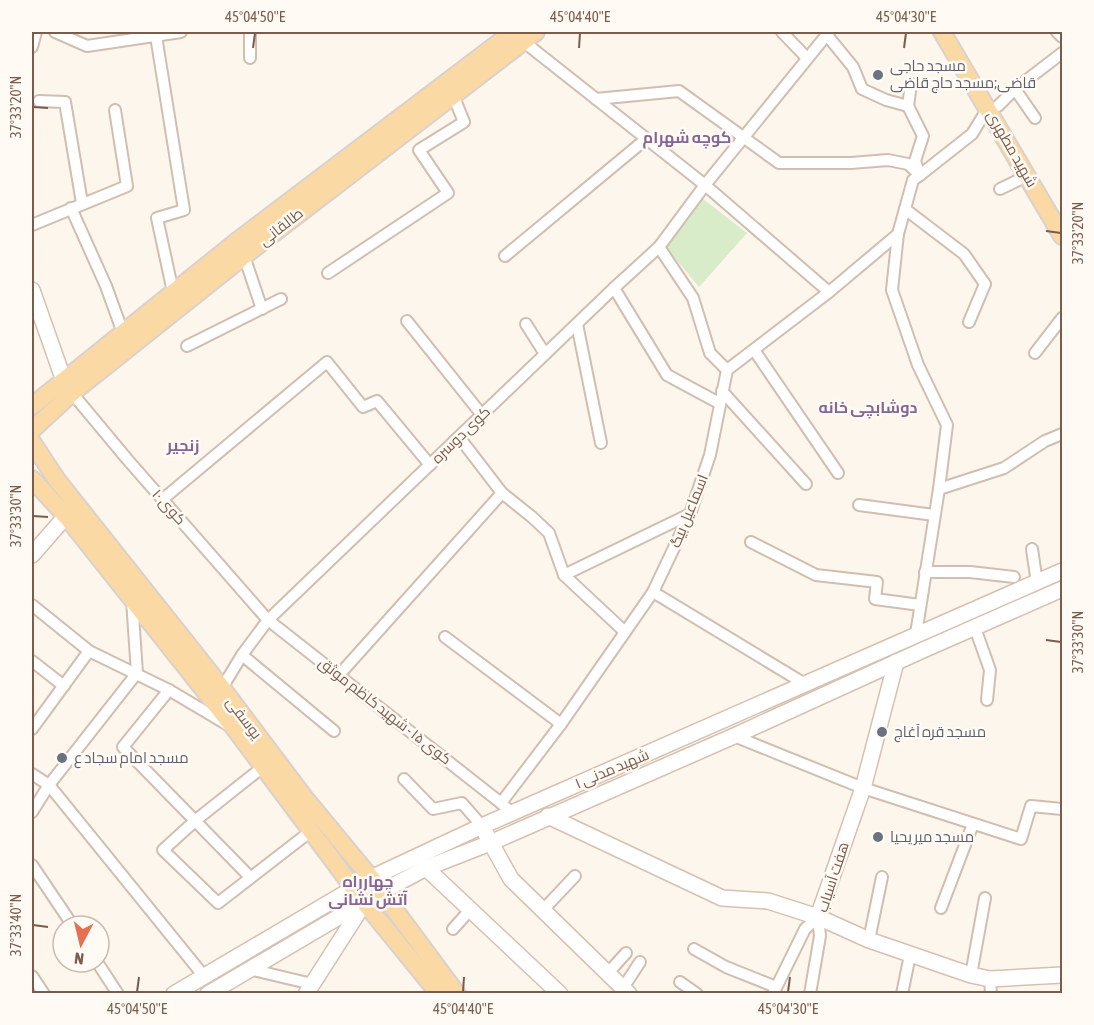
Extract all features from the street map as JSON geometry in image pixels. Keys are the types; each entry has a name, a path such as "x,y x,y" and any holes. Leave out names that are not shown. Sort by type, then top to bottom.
{"main road":[{"name":"شهید مطهری","path":"942,32 1062,213"},
{"name":"شهید مطهری","path":"954,32 1027,176 1062,236"},
{"name":"طالقانی","path":"32,406 68,387 244,256 453,95 522,34"},
{"name":"طالقانی","path":"32,430 68,387 123,333 173,292 522,34"},
{"path":"32,290 68,387"},
{"name":"یوسفی","path":"32,442 66,516 264,766 371,878 457,993"},
{"name":"یوسفی","path":"32,479 51,486 222,688 298,801 311,831 364,902 438,993"},
{"path":"32,555 66,516"},
{"name":"شهید مدنی ۱","path":"178,992 202,975 371,878 482,826 506,808 805,684 1062,571"},
{"name":"شهید مدنی ۱","path":"212,992 426,868 490,843 734,736 1062,589"},
{"path":"916,634 923,650"},
{"name":"هفت آسیاب","path":"896,662 863,788 818,917 869,940 971,975 990,986 1062,975"},
{"path":"506,808 520,829"},
{"path":"548,816 722,898 768,901 818,917"},
{"path":"482,826 511,879 626,991"},
{"path":"426,868 560,993"},
{"path":"309,988 364,902"}],"street":[{"path":"32,47 36,32"},
{"path":"55,32 87,46 181,32"},
{"path":"249,32 250,58"},
{"path":"782,32 806,57"},
{"path":"1058,32 1062,37"},
{"path":"827,33 854,67 862,89 886,100 908,106"},
{"name":"کوی دوسره","path":"222,688 242,655 268,620 659,247 705,185 827,33"},
{"path":"522,34 596,99 705,185 829,292"},
{"path":"156,36 184,210 157,218 173,292"},
{"path":"916,634 947,425 918,365 892,290 898,234 904,209 913,180 944,153 952,150 972,134 993,107 1062,53"},
{"path":"911,84 908,106 923,136 915,161 920,175"},
{"path":"1015,89 1035,118"},
{"path":"596,99 679,92 779,164 888,160 908,164 920,175"},
{"path":"327,273 448,193 419,150 464,122 453,95"},
{"path":"39,101 64,102 77,206 123,333"},
{"path":"32,225 127,186 115,110"},
{"path":"505,256 646,139"},
{"path":"1000,189 1027,176"},
{"path":"904,209 964,254 984,284 969,322"},
{"path":"659,247 693,298 710,353 727,370 829,292 898,234"},
{"path":"244,256 262,309"},
{"path":"614,288 667,375 719,403"},
{"path":"187,346 281,299"},
{"path":"1035,352 1062,318"},
{"path":"407,321 482,415"},
{"path":"526,324 545,354"},
{"path":"577,324 601,443"},
{"path":"754,350 838,473"},
{"path":"163,499 327,362 363,407 377,401 430,465"},
{"name":"اسماعیل بیگ","path":"506,808 653,592 690,514 710,455 727,370"},
{"name":"کوی ۱۰","path":"68,387 268,620"},
{"path":"722,391 806,484"},
{"path":"939,489 1004,468 1045,441 1062,434"},
{"path":"459,437 502,493 549,533 564,575 625,632"},
{"path":"339,675 502,493"},
{"path":"859,505 934,515"},
{"path":"564,575 690,514"},
{"path":"751,542 816,574 877,582 875,599 920,605"},
{"path":"1032,549 1037,583"},
{"path":"925,572 970,572 1014,577"},
{"path":"653,592 805,684"},
{"path":"32,812 49,784 137,673 132,600"},
{"path":"32,605 89,651 169,690 235,729"},
{"name":"کوی ۱۵ - شهید کاظم موثق","path":"268,620 506,808"},
{"path":"975,628 990,670 987,700"},
{"path":"445,637 561,724"},
{"path":"32,729 89,651"},
{"path":"242,655 334,731"},
{"path":"32,661 64,686"},
{"path":"169,690 123,747 250,877"},
{"path":"734,736 863,788 1021,838 1031,806 1062,809"},
{"path":"264,766 196,820 163,850 218,903 311,831"},
{"path":"32,774 49,784 202,975"},
{"path":"404,779 433,809 462,803 482,826"},
{"path":"941,908 973,824"},
{"path":"32,866 65,914"},
{"path":"543,910 575,876"},
{"path":"869,940 882,877"},
{"path":"971,975 985,898"},
{"path":"453,929 470,910"},
{"path":"694,950 774,990 805,929 818,917"},
{"path":"810,993 820,936 818,917"},
{"path":"608,973 626,953"},
{"path":"902,993 910,955"},
{"path":"626,991 640,962"},
{"path":"249,969 309,988"},
{"path":"105,974 118,993"},
{"path":"32,976 44,993"},
{"path":"680,982 697,993"}],"green space":[{"path":"702,198 747,233 699,287 664,245"}],"place":[{"name":"مسجد حاجی قاضی;مسجد حاج قاضی","path":"878,75"},
{"name":"مسجد قره آغاج","path":"882,732"},
{"name":"مسجد امام سجاد ع","path":"62,758"},
{"name":"مسجد میر یحیا","path":"878,837"}],"district":[{"name":"کوچه شهرام","path":"687,137"},
{"name":"دوشابچی خانه","path":"868,407"},
{"name":"زنجیر","path":"183,445"},
{"name":"چهارراه آتش نشانی","path":"368,890"}]}
